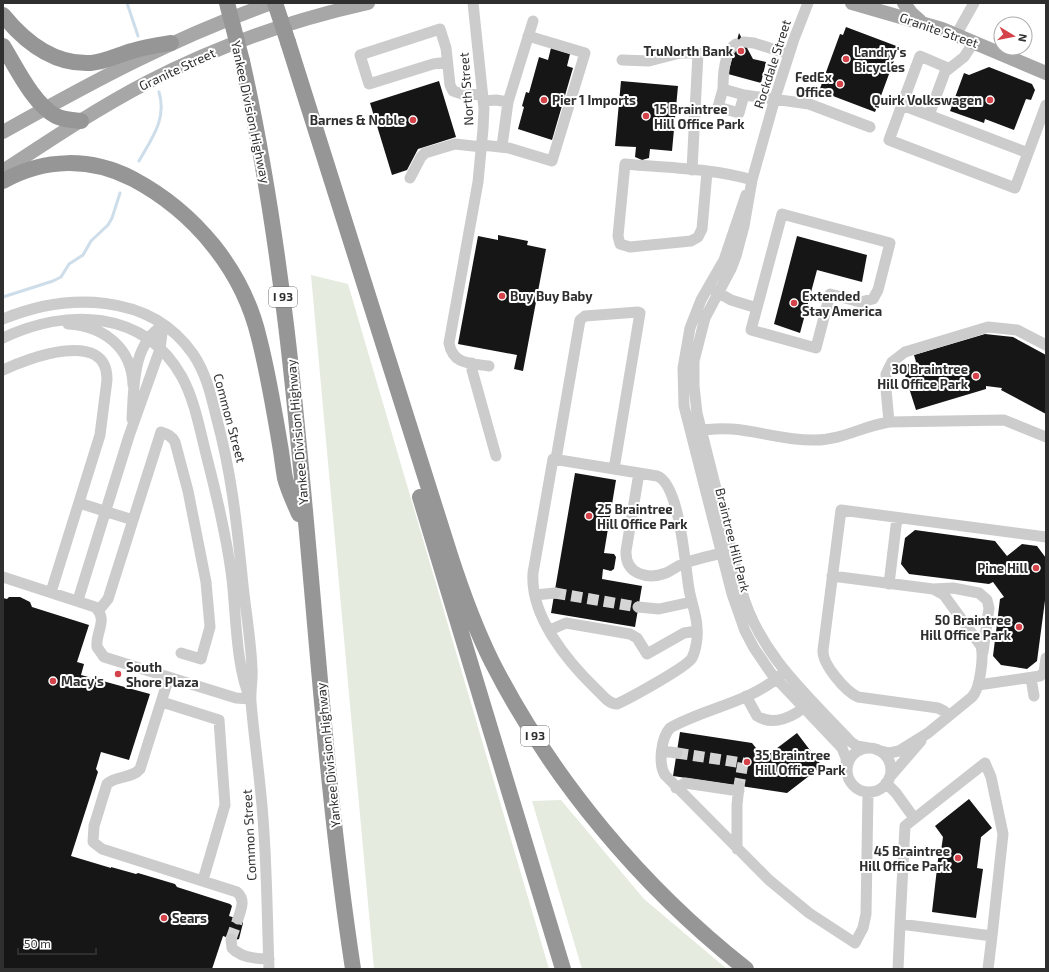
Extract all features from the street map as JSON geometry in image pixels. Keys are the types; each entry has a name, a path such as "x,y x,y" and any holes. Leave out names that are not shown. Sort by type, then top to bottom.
{"highway":[{"name":"Yankee Division Highway","path":"226,3 242,61 264,170 278,256 339,866"},
{"name":"I 93","path":"275,3 414,446 471,615 492,661 520,712 571,788 630,861 684,915 746,969"},
{"path":"3,15 20,34 40,50 54,56 78,62 99,61 133,51 171,43"},
{"path":"3,46 28,86 46,108 62,119 81,121"},
{"path":"3,181 25,170 47,164 73,163 107,169 137,182 165,199 193,222 206,236 234,276 254,318 263,356 285,478 306,535"},
{"path":"414,446 421,502 563,969"},
{"path":"339,866 339,932 343,969"},
{"name":"I 93","path":"339,866 353,969"}],"main road":[{"name":"Granite Street","path":"3,132 110,73 171,43 220,22 272,3"},
{"name":"Granite Street","path":"3,171 81,121 147,82 217,50 292,23 368,3"},
{"name":"Granite Street","path":"852,3 926,24 1046,72"},
{"path":"904,3 911,13 926,24"}],"street":[{"name":"North Street","path":"472,363 455,357 450,347 449,339 479,174 482,146 483,98 473,3"},
{"name":"Rockdale Street","path":"713,290 731,269 737,252 744,226 752,180 775,98 789,54 808,3"},
{"path":"956,35 974,3"},
{"path":"502,146 508,102 533,21"},
{"path":"447,62 433,64 369,84 360,55 440,29 447,62 450,85 453,90 465,95 508,102"},
{"path":"410,178 421,157 425,153 455,144 502,146 552,161 585,53 528,36"},
{"path":"929,115 948,68 964,57 974,42"},
{"path":"744,95 739,113 718,107 723,89 726,62 730,49 740,43 754,43 789,54"},
{"path":"622,60 649,61 680,53 698,53 692,170"},
{"path":"948,68 920,56 889,140 1015,188 1046,105"},
{"path":"723,89 744,95 775,98 813,105 870,127"},
{"path":"902,105 1028,153"},
{"path":"3,139 26,119"},
{"path":"707,172 702,229 696,239 691,241 630,247 620,244 618,236 625,164 734,174 752,180"},
{"path":"782,214 890,243 878,290 873,299 868,302 860,302 830,294 816,348 751,330 757,308 782,214"},
{"path":"713,290 731,300 757,308"},
{"name":"Braintree Hill Park","path":"713,290 702,325 694,361 694,395 696,432 727,552 751,618 781,675 808,704 842,748 846,758 848,777 853,786 859,790 868,792"},
{"name":"Common Street","path":"3,319 47,306 92,302 113,304 132,309 163,325 182,341 201,367 208,384 226,451 235,505 252,660 251,699 263,815 269,964"},
{"path":"556,459 581,319 587,316 638,312 640,313 614,469"},
{"name":"Common Street","path":"3,338 43,324 72,319 102,320 124,326 148,340 160,349 176,368 188,390 213,482 229,561 243,679 251,699"},
{"path":"43,324 71,324 85,327 109,336 118,344 125,354 130,367 133,385"},
{"path":"129,436 133,385 138,363 148,340 152,334 163,325"},
{"path":"78,600 129,436 160,349 163,325"},
{"path":"889,422 886,374 892,362 905,352 988,327 1017,330 1046,345"},
{"path":"3,370 35,358 72,350 82,350 92,354 104,366 107,380 102,428 51,592"},
{"path":"489,366 472,363 472,373 496,456"},
{"path":"696,432 712,428 736,429 795,439 817,440 844,436 889,422 1004,420 1046,437"},
{"path":"99,610 108,599 161,432 172,437 175,442 188,491 204,570 210,627 201,659 181,653"},
{"path":"552,459 556,459 659,477 668,484 683,541 691,602 697,631 693,655 688,663 616,704 609,702 575,668 562,651 541,612 535,595 533,573 552,459"},
{"path":"639,473 626,551 629,566 637,573 655,576 664,574 686,563 727,552"},
{"path":"79,503 133,520"},
{"path":"949,715 938,708 858,697 848,691 823,658 841,510 1046,537"},
{"path":"889,584 898,518"},
{"path":"832,576 933,589 953,588 974,591 981,594 987,600 989,614 978,685 972,697 928,732 896,752 886,753 873,749 862,749 852,756 847,769"},
{"path":"3,577 93,605 99,610 102,623 96,645 102,656 236,698 251,699"},
{"path":"933,589 944,596 977,638 981,646 982,653"},
{"path":"535,595 555,593"},
{"path":"638,607 663,609 691,602"},
{"path":"550,630 566,623 630,634 637,638 647,654 682,634 697,631"},
{"path":"978,685 1031,678 1043,673 1046,658"},
{"path":"781,675 746,696 670,728 666,735 661,762 663,772 676,788 796,903 854,943 863,928 866,914 868,792 877,791 887,782 928,732"},
{"path":"170,677 140,769 135,774 112,780 107,784 94,826 92,839 95,844 102,849 203,880 240,894 242,903 238,919"},
{"path":"1031,678 1034,696"},
{"path":"746,696 754,713 765,719 784,719 808,704"},
{"path":"162,702 219,720 225,805 203,880"},
{"name":"Braintree Hill Park","path":"808,704 857,746 873,749 884,754 889,761 890,769 887,782"},
{"path":"663,751 677,753"},
{"path":"898,969 904,830 907,823 985,763 991,777 1002,834 988,969"},
{"path":"887,782 914,818"},
{"path":"676,788 685,783 739,788 737,804 737,848"},
{"path":"900,924 992,936"},
{"path":"232,939 232,948 237,952 269,964"}],"shaded area":[{"path":"311,275 348,284 549,969 374,969"},
{"path":"561,800 644,899 727,969 582,969 532,801"}],"building":[{"path":"846,27 899,47 875,112 825,93 823,97 818,94 840,34 843,35"},
{"name":"TruNorth Bank","path":"739,33 753,59 766,62 761,83 728,74"},
{"name":"Pier 1 Imports","path":"551,48 570,54 567,66 573,68 552,140 518,129 524,107 522,106 526,92 529,93 539,57 548,60"},
{"name":"Quirk Volkswagen","path":"989,67 1032,84 1035,90 1031,100 1026,99 1014,130 985,119 984,123 950,111 964,73 969,75"},
{"name":"Barnes & Noble","path":"439,81 456,137 418,149 407,170 392,175 370,103"},
{"name":"15 Braintree Hill Office Park","path":"621,81 678,86 672,151 650,149 649,158 642,160 635,157 636,147 615,146"},
{"name":"Buy Buy Baby","path":"498,235 528,241 527,245 546,249 523,371 514,369 517,355 458,344 478,236 498,240"},
{"name":"Extended Stay America","path":"797,236 867,255 862,282 817,270 800,333 774,324"},
{"name":"30 Braintree Hill Office Park","path":"985,334 1013,337 1046,355 1046,414 1001,390 1002,388 986,386 986,389 916,410 902,366 916,362 914,355"},
{"name":"25 Braintree Hill Office Park","path":"575,473 616,480 604,553 614,554 616,557 614,569 611,571 603,569 602,579 642,586 635,627 551,613"},
{"name":"50 Braintree Hill Office Park","path":"915,530 995,541 1007,556 1022,544 1037,546 1046,558 1046,593 1037,661 1027,669 1001,665 993,656 1000,599 1004,597 993,582 989,584 909,574 901,564 905,538"},
{"path":"9,597 20,597 30,602 32,607 89,625 77,662 84,664 81,675 150,694 129,760 101,752 96,769 98,772 71,856 175,884 177,887 230,904 232,906 229,916 242,920 243,923 239,939 235,940 223,936 212,969 3,969 3,598 7,599"},
{"name":"35 Braintree Hill Office Park","path":"680,732 752,743 764,758 797,733 822,766 787,793 673,776"},
{"name":"45 Braintree Hill Office Park","path":"969,799 992,828 981,837 977,868 983,869 976,918 932,912 939,851 941,851 943,837 935,826"}],"waterway":[{"path":"127,3 138,36"},
{"path":"139,161 160,120 161,102 159,92"},
{"path":"3,297 61,277 69,264 83,255 91,241 108,225 112,218 120,193"}],"tunnel":[{"path":"555,593 638,607"},
{"path":"677,753 743,763 739,786"},
{"path":"231,939 238,919"}],"place":[{"name":"TruNorth Bank","path":"741,51"},
{"name":"Landry's Bicycles","path":"846,59"},
{"name":"FedEx Office","path":"840,84"},
{"name":"Pier 1 Imports","path":"544,100"},
{"name":"Quirk Volkswagen","path":"990,100"},
{"name":"15 Braintree Hill Office Park","path":"646,116"},
{"name":"Barnes & Noble","path":"413,120"},
{"name":"Buy Buy Baby","path":"502,296"},
{"name":"Extended Stay America","path":"794,303"},
{"name":"30 Braintree Hill Office Park","path":"976,376"},
{"name":"25 Braintree Hill Office Park","path":"589,516"},
{"name":"Pine Hill","path":"1036,568"},
{"name":"50 Braintree Hill Office Park","path":"1019,627"},
{"name":"South Shore Plaza","path":"118,674"},
{"name":"Macy's","path":"53,681"},
{"name":"35 Braintree Hill Office Park","path":"747,762"},
{"name":"45 Braintree Hill Office Park","path":"958,858"},
{"name":"Sears","path":"164,918"}]}
